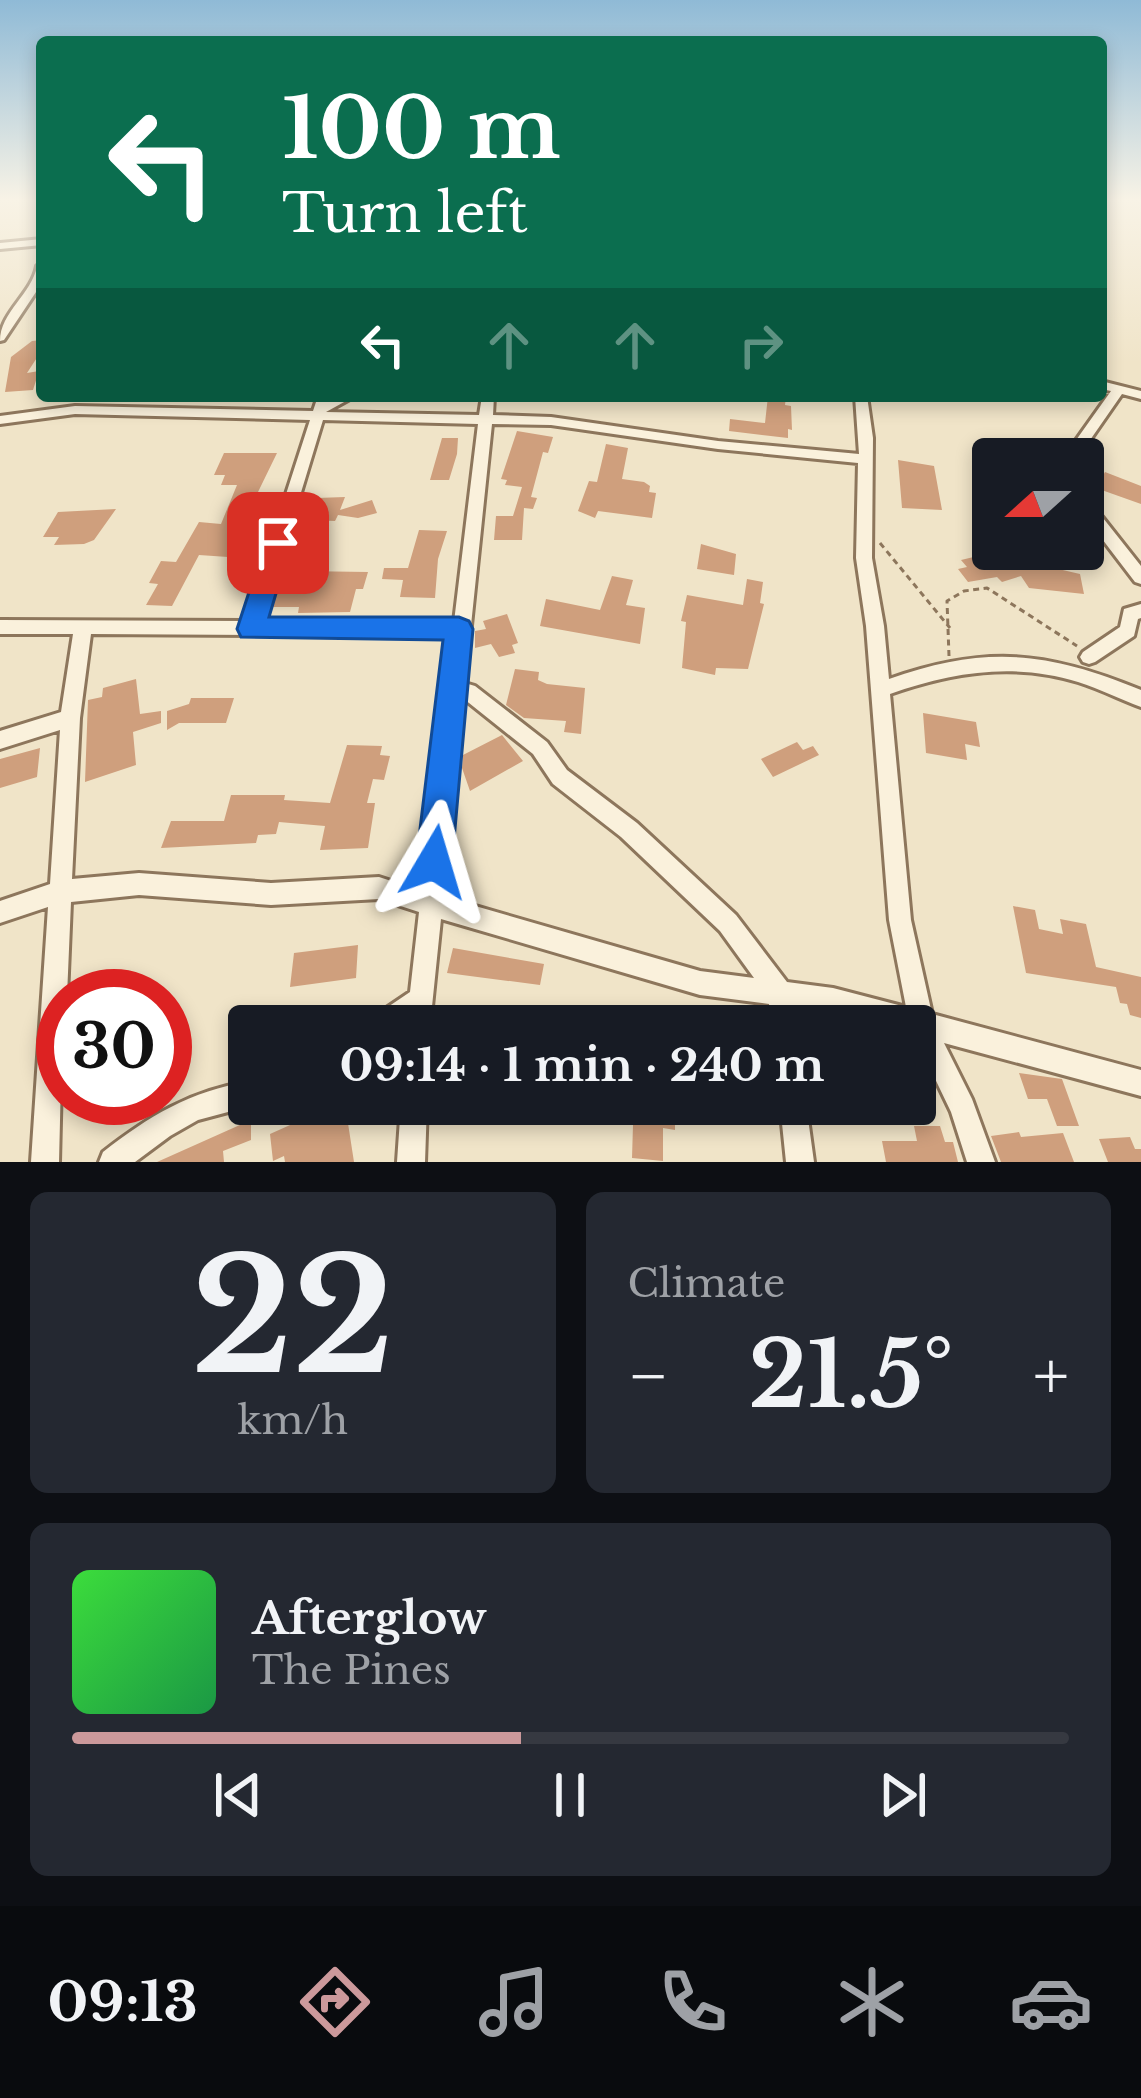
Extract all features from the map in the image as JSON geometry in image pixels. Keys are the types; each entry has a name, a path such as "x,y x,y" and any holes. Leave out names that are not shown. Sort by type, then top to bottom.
{"street":[{"path":"0,337 36,277"},
{"path":"20,306 36,306"},
{"path":"1107,387 1141,395"},
{"path":"1085,438 1119,389"},
{"path":"419,1005 488,402"},
{"path":"861,402 864,526 900,920 918,1005"},
{"path":"251,629 321,406"},
{"path":"0,420 75,410 321,406 589,425 718,445 865,459"},
{"path":"1104,530 1141,578"},
{"path":"1089,657 1128,631 1130,614 1141,611"},
{"path":"0,627 459,629"},
{"path":"45,1162 70,718 83,629"},
{"path":"880,690 934,669 974,661 1022,661 1114,686 1141,699"},
{"path":"454,689 468,692 540,748 560,777 629,830 728,923 780,993 781,1005"},
{"path":"0,740 70,718"},
{"path":"0,912 58,892 139,884 271,894 380,887 700,982 853,1005"},
{"path":"936,1026 1141,1083"},
{"path":"936,1053 963,1108 981,1162"},
{"path":"112,1162 169,1116 228,1097"},
{"path":"410,1162 413,1125"},
{"path":"796,1125 800,1162"}],"path":[{"path":"864,526 951,630"},
{"path":"934,669 950,656 947,601 964,591 987,588 1064,634 1089,657"}],"building":[{"path":"36,341 36,359 27,373 36,372 33,390 5,392 11,357"},
{"path":"767,402 791,406 788,438 729,431 730,419 765,423"},
{"path":"517,431 553,437 548,453 543,452 531,497 537,498 533,509 524,508 522,540 494,540 496,516 513,516 522,487 505,485 507,480 501,479"},
{"path":"442,438 458,438 457,454 449,480 430,480"},
{"path":"606,444 628,448 622,479 644,482 649,492 656,493 652,518 598,511 595,518 578,511 589,481 597,482"},
{"path":"224,453 277,453 237,535 246,535 228,557 199,555 172,606 146,605 158,584 149,583 161,561 176,562 199,522 221,524 237,485 221,485 225,475 214,475"},
{"path":"898,460 934,466 942,510 902,508"},
{"path":"1104,474 1141,486 1141,504 1104,491"},
{"path":"345,497 340,510 372,500 377,513 358,518 338,515 335,521 308,520 317,498"},
{"path":"116,509 94,540 84,544 54,545 59,537 43,537 58,512"},
{"path":"294,530 314,530 301,571 368,572 363,589 356,589 350,612 298,613 299,607 272,607"},
{"path":"419,530 447,531 438,559 435,598 400,597 403,580 382,579 384,568 408,568"},
{"path":"701,544 736,554 734,575 697,569"},
{"path":"972,557 972,570 1080,574 1084,594 1029,588 1021,576 1002,582 997,577 968,582 958,569 967,567 961,560"},
{"path":"612,576 633,580 626,605 645,608 640,644 540,626 546,599 600,610"},
{"path":"747,579 763,582 760,603 764,604 748,669 716,668 715,675 682,668 686,622 681,621 687,595 743,605"},
{"path":"507,614 518,643 512,645 515,653 499,657 491,644 475,648 475,631 486,629 483,621"},
{"path":"515,669 539,672 538,680 547,684 585,688 581,734 564,732 566,721 524,718 506,705"},
{"path":"136,679 140,714 161,711 161,723 133,732 136,765 85,782 88,700 102,697 103,688"},
{"path":"191,698 234,698 226,723 179,723 167,730 167,711 189,704"},
{"path":"923,713 976,722 980,747 965,744 967,760 926,753"},
{"path":"502,735 523,761 470,791 463,755"},
{"path":"797,742 803,750 813,746 819,755 773,777 761,759"},
{"path":"347,745 382,746 380,755 390,756 384,780 373,779 367,803 375,803 368,848 320,850 325,826 279,822 276,834 258,835 256,843 161,848 171,821 224,821 231,795 285,795 284,800 330,803"},
{"path":"40,748 37,777 0,788 0,759"},
{"path":"1013,906 1035,910 1039,929 1063,934 1060,919 1086,924 1096,967 1141,977 1141,1018 1130,1015 1127,1004 1120,1003 1116,987 1026,973"},
{"path":"358,945 356,978 290,987 294,953"},
{"path":"453,948 544,964 540,985 447,973"},
{"path":"1019,1073 1062,1079 1079,1126 1057,1126 1047,1099 1028,1099"},
{"path":"240,1125 251,1125 251,1140 223,1151 224,1162 157,1162"},
{"path":"290,1125 348,1125 354,1162 285,1162 284,1156 273,1161 270,1134"},
{"path":"633,1125 675,1125 675,1130 663,1128 663,1161 632,1158"},
{"path":"914,1126 940,1126 945,1142 953,1142 958,1162 886,1162 882,1141 917,1141"},
{"path":"1019,1132 1021,1137 1063,1133 1074,1162 1001,1162 991,1136"},
{"path":"1130,1137 1135,1149 1141,1149 1141,1162 1108,1162 1099,1139"}],"route":[{"path":"278,543 251,629 459,629 434,862"}]}
